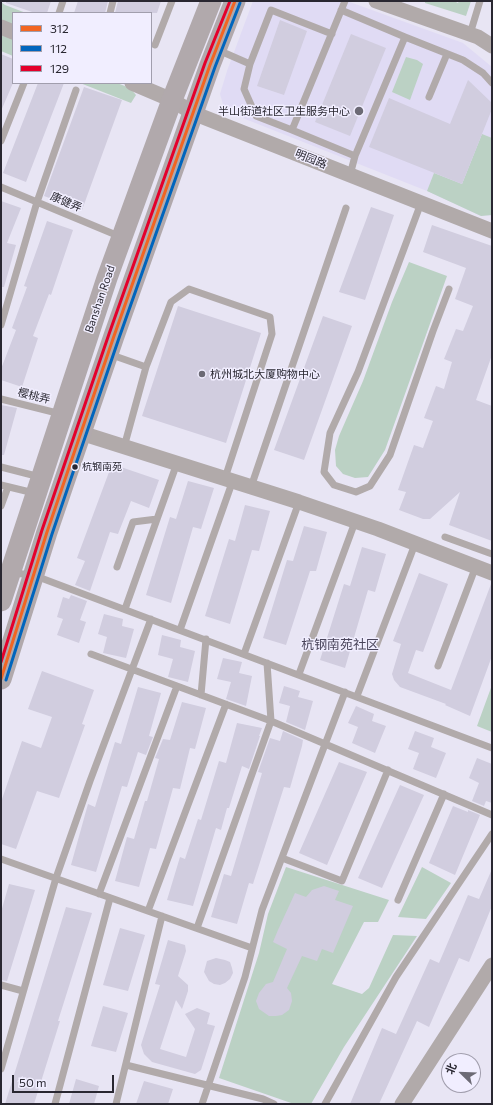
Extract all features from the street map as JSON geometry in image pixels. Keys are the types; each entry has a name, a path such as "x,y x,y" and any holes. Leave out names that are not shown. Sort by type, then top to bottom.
{"main road":[{"name":"Banshan Road","path":"1,602 5,572 38,485 107,278 172,100 211,1"},
{"path":"1,679 33,575 108,354 193,113 235,1"}],"street":[{"path":"376,1 478,37 492,46"},
{"path":"1,27 12,32"},
{"name":"明园路","path":"134,84 172,100 193,113 492,231"},
{"path":"81,433 299,502 492,573"},
{"path":"402,1104 492,965"}],"lane":[{"path":"59,12 63,1"},
{"path":"110,12 113,1"},
{"path":"155,45 172,1"},
{"path":"292,130 345,1"},
{"path":"470,34 480,1"},
{"path":"332,34 271,10 250,64 244,89 256,116 355,156"},
{"path":"341,10 463,60 483,73 492,83"},
{"path":"350,175 355,156 405,37"},
{"path":"216,50 250,64"},
{"path":"429,97 447,54"},
{"path":"1,141 24,84"},
{"path":"1,325 37,202 76,90"},
{"name":"康健弄","path":"1,187 122,238"},
{"path":"421,203 358,372 330,433 324,472 334,485 356,492 370,486 390,455 449,289"},
{"path":"251,487 346,208"},
{"path":"124,446 146,366 171,302 189,289 270,317 272,334 229,479 180,630"},
{"path":"108,354 146,366"},
{"name":"樱桃弄","path":"1,399 62,415"},
{"path":"125,609 176,463"},
{"path":"1,468 38,485"},
{"path":"1,506 4,486 38,485"},
{"path":"244,654 299,502"},
{"path":"117,567 133,522 157,519"},
{"path":"299,674 356,522"},
{"path":"445,537 492,554"},
{"path":"357,696 415,544"},
{"path":"438,666 476,566"},
{"path":"5,572 33,575 492,748"},
{"path":"1,1070 56,878 150,619"},
{"path":"201,695 206,640"},
{"path":"91,654 271,721 492,814"},
{"path":"197,928 271,721 267,663"},
{"path":"99,894 177,686"},
{"path":"202,1104 245,977 262,910 345,692"},
{"path":"148,911 226,704"},
{"path":"282,858 342,881 388,770"},
{"path":"398,900 444,794"},
{"path":"325,1104 396,977 492,834"},
{"path":"1,859 252,948"},
{"path":"55,1104 110,898"},
{"path":"116,1104 162,916"},
{"path":"1,985 23,991"},
{"path":"126,1065 263,1099 274,1104"}],"shaded area":[{"name":"半山街道社区卫生服务中心","path":"253,1 347,1 463,43 492,67 492,215 481,216 427,191 230,113 224,108 220,94"}],"green space":[{"path":"425,1 454,1 458,3 459,1 471,1 466,16 425,3"},
{"path":"1,2 23,12 12,12 12,26 1,21"},
{"path":"1,34 12,39 12,56 1,51"},
{"path":"406,57 417,60 423,64 410,100 392,92"},
{"path":"83,84 120,84 130,88 136,95 131,103"},
{"path":"482,134 492,138 492,215 481,216 427,191 434,173 462,184"},
{"path":"409,262 447,276 385,450 368,477 355,478 343,474 336,466 335,450 339,436 363,381 392,302"},
{"path":"492,685 492,732 477,726"},
{"path":"286,867 389,900 378,922 364,922 332,984 362,994 369,988 393,935 417,936 344,1047 311,1104 294,1104 219,1078 259,953 268,914"},
{"path":"422,867 451,883 426,919 398,917"}],"building":[{"path":"6,1 51,1 47,12 32,12 6,3"},
{"path":"78,1 108,1 105,12 74,12"},
{"path":"118,1 161,1 157,13 115,12"},
{"path":"280,20 307,31 284,95 257,86"},
{"path":"351,34 386,48 350,136 315,122"},
{"path":"1,54 12,59 13,84 1,111"},
{"path":"468,80 492,103 492,109 462,184 369,147 389,98 450,124"},
{"path":"38,84 64,84 26,182 3,173"},
{"path":"84,87 122,100 82,210 44,196"},
{"path":"1,201 21,208 7,243 16,245 4,287 1,287"},
{"path":"371,207 394,215 365,300 339,292"},
{"path":"47,221 73,230 51,295 49,294 33,336 38,338 22,387 1,380 1,369 16,330 12,328 27,287 24,286"},
{"path":"432,225 492,246 492,355 476,400 492,406 492,541 449,525 460,492 430,519 423,519 399,510 406,492 398,490 414,445 423,448 433,421 424,418 436,386 444,389 452,362 444,359 456,329 463,331 473,306 455,299 466,268 423,252"},
{"name":"杭州城北大厦购物中心","path":"178,306 261,333 226,443 142,416"},
{"path":"323,316 352,326 304,460 274,450"},
{"path":"1,405 17,408 4,455 1,455"},
{"path":"112,464 159,480 149,508 131,501 118,534 110,532 90,591 75,585 85,561 77,558"},
{"path":"188,481 214,488 201,529 193,527 171,603 146,595 170,517 176,519"},
{"path":"245,505 270,511 259,551 252,550 230,624 205,616 229,539 235,541"},
{"path":"304,526 327,532 316,571 310,571 286,645 263,638 287,560 293,561"},
{"path":"362,547 386,554 375,592 368,590 345,668 320,660 344,584 350,586"},
{"path":"419,573 448,584 423,652 416,650 408,673 451,690 492,584 492,656 470,716 445,705 446,704 400,687 394,680 392,674 401,644 393,641"},
{"path":"71,595 87,601 80,620 86,622 79,643 57,635 63,619 57,617 63,597 69,599"},
{"path":"104,614 123,619 122,626 134,629 126,658 103,653 107,637 98,634"},
{"path":"162,635 181,640 180,647 195,651 188,682 168,677 173,659 158,655"},
{"path":"223,658 242,662 239,673 252,676 246,706 226,699 231,682 217,679"},
{"path":"42,671 94,690 82,724 85,725 59,798 37,791 16,849 1,844 1,802 22,741 41,748 52,717 28,709"},
{"path":"284,686 300,691 298,697 313,701 305,730 286,722 290,706 279,703"},
{"path":"138,687 161,693 149,736 153,737 146,755 138,752 127,787 122,786 96,872 71,865 88,804 95,807 115,742 121,744"},
{"path":"182,702 206,708 195,749 190,748 180,789 173,788 156,849 150,848 139,887 115,881 127,837 134,839 145,801 147,801 159,759 155,758 163,739 170,740"},
{"path":"356,706 374,714 372,721 386,726 375,753 352,743 358,727 348,723"},
{"path":"237,723 262,728 249,769 242,766 221,830 216,828 193,906 167,900 180,857 185,859 198,819 201,820 219,761 226,763"},
{"path":"283,731 303,740 302,746 290,788 284,787 253,884 249,883 237,924 211,917 224,874 231,876 262,773 258,772 270,738 280,741"},
{"path":"415,731 434,738 431,747 446,753 436,778 413,769 419,753 408,749"},
{"path":"477,758 492,764 492,803 486,801 484,806 472,801 479,783 469,778"},
{"path":"339,762 367,772 327,865 299,853"},
{"path":"400,785 424,795 382,888 358,878"},
{"path":"453,806 480,815 455,875 429,863"},
{"path":"492,869 492,906 469,962 459,958 429,1027 417,1021 379,1104 350,1104 382,1028 396,1034 430,959 439,963 468,895 479,899"},
{"path":"9,884 35,890 7,981 1,980 1,912"},
{"path":"324,886 339,891 335,900 353,906 333,953 322,949 317,961 302,956 287,988 291,993 292,1001 289,1010 282,1015 269,1016 259,1009 256,1001 259,993 266,984 273,982 287,949 273,942 278,930 295,893 306,897 312,890"},
{"path":"66,907 92,913 58,1021 60,1021 34,1104 5,1104"},
{"path":"120,928 145,935 128,991 103,985"},
{"path":"168,940 185,945 186,951 178,976 188,985 188,991 182,1009 176,1000 160,1049 186,1057 195,1029 185,1014 197,1008 210,1013 207,1024 215,1026 201,1070 195,1074 152,1062 144,1054 141,1045 160,985 155,984"},
{"path":"216,958 230,962 233,973 230,979 220,985 209,981 204,972 207,961"},
{"path":"103,1006 128,1013 116,1052 91,1046"},
{"path":"76,1079 99,1086 94,1104 69,1104"},
{"path":"144,1081 173,1089 168,1104 136,1104"}],"transit line":[{"name":"129","path":"1,662 42,530 109,334 205,63 230,1"},
{"name":"312","path":"1,679 47,532 114,336 210,65 235,1"},
{"name":"112","path":"6,680 52,534 119,338 215,67 240,3"}],"place":[{"name":"半山街道社区卫生服务中心","path":"359,111"},
{"name":"杭州城北大厦购物中心","path":"202,374"},
{"name":"杭钢南苑","path":"75,467"}],"district":[{"name":"杭钢南苑社区","path":"340,645"}]}
